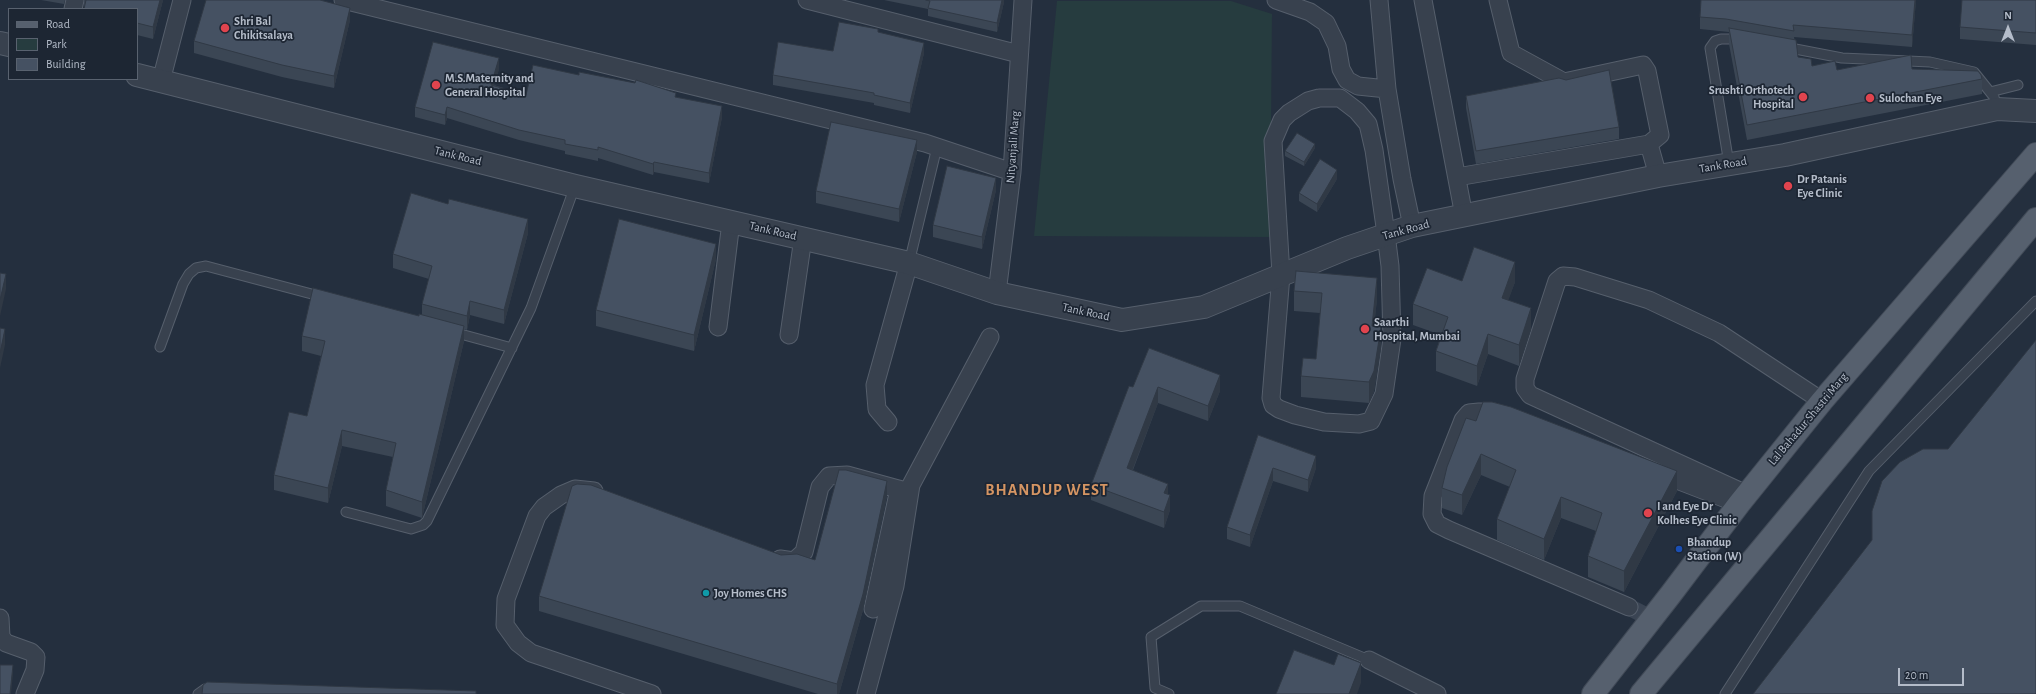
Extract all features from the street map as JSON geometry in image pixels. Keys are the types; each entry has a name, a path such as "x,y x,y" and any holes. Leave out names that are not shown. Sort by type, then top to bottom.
{"main road":[{"name":"Lal Bahadur Shastri Marg","path":"1593,694 1672,594 1743,499 1822,401 2036,154"},
{"path":"1641,694 2036,219"}],"street":[{"path":"161,81 182,0"},
{"path":"343,0 937,147 1012,172"},
{"path":"807,0 1019,54"},
{"name":"Nityanjali Marg","path":"997,293 1012,172 1023,0"},
{"path":"1276,0 1310,12 1326,23 1337,46 1341,69 1347,80 1358,86 1387,89"},
{"path":"1379,0 1387,89 1402,179 1412,226"},
{"path":"1423,0 1464,216"},
{"path":"1457,177 1650,144 1660,135 1647,71 1643,65 1564,82 1511,53 1498,0"},
{"name":"Tank Road","path":"138,75 574,186 909,263 997,293 1122,320 1204,307 1347,248 1412,226 1658,176 1785,155 1993,100 2036,111"},
{"path":"1319,98 1340,98 1357,111 1368,124 1374,150 1390,266 1392,339 1384,394 1371,421 1359,424 1324,422 1295,415 1273,405 1271,398 1281,276 1273,141 1282,120 1296,108 1308,101 1319,98"},
{"path":"1650,144 1658,176"},
{"path":"718,327 731,222"},
{"path":"789,335 803,238"},
{"path":"888,422 877,409 875,385 909,263"},
{"path":"1743,499 1530,395 1525,388 1525,379 1558,281 1563,276 1575,277 1649,300 1719,333 1822,401"},
{"path":"873,609 904,491 910,485 990,338"},
{"path":"1514,418 1493,412 1479,412 1469,413 1463,420 1433,496 1432,514 1437,524 1629,607"},
{"path":"1638,465 1743,499"},
{"path":"762,553 784,561 794,561 804,552 820,488 829,476 847,475 904,491"},
{"path":"608,496 593,491 575,489 561,495 544,507 536,516 506,599 505,625 518,643 531,652 652,694"},
{"path":"866,694 895,586 904,491"},
{"path":"0,618 2,637 6,643 31,652 36,657 35,670 25,694"},
{"path":"1369,660 1437,694"}],"lane":[{"path":"1729,164 1710,48 1715,41 1721,39 1732,38 1747,40"},
{"path":"1779,46 1842,58 1930,62 1951,65 1974,72 1993,100 2018,85"},
{"path":"909,263 937,147"},
{"path":"346,512 411,529 423,525 427,521 531,308 574,186"},
{"path":"160,347 183,284 189,274 196,268 206,266 336,300"},
{"path":"1725,694 1869,471 2036,301"},
{"path":"443,329 512,348"},
{"path":"1170,694 1155,688 1151,637 1200,606 1240,606 1369,660"},
{"path":"198,694 205,689 220,690"}],"green space":[{"path":"1057,1 1231,1 1272,14 1270,237 1034,236"}],"building":[{"path":"86,0 160,0 153,27 138,23 138,8 84,8"},
{"path":"206,0 320,0 350,8 334,76 282,65 194,41"},
{"path":"926,0 1002,0 997,23 928,8 930,1"},
{"path":"1701,0 1915,0 1912,35 1793,25 1794,31 1726,19 1700,17"},
{"path":"1962,0 2036,0 2036,33 1960,27"},
{"path":"839,22 878,29 878,32 924,43 910,103 874,95 874,93 773,75 778,42 833,51"},
{"path":"1729,28 1796,40 1798,57 1811,59 1812,66 1835,61 1837,70 1911,55 1912,69 1978,71 1982,79 1747,125"},
{"path":"433,42 499,58 491,85 526,95 533,65 579,75 579,72 635,83 636,80 676,93 675,97 722,106 709,173 654,162 653,164 598,147 598,150 565,144 565,140 519,130 447,107 445,115 415,107"},
{"path":"1609,70 1619,127 1476,151 1466,96 1559,78 1566,80"},
{"path":"831,122 917,140 899,209 816,191"},
{"path":"1297,133 1315,144 1304,162 1285,151"},
{"path":"1320,159 1337,170 1317,204 1299,193"},
{"path":"947,166 996,178 982,237 933,225"},
{"path":"411,193 448,204 449,199 528,219 504,310 470,301 467,316 422,304 432,266 393,254"},
{"path":"619,219 716,244 694,335 596,310"},
{"path":"1474,247 1515,262 1502,298 1531,308 1519,345 1488,334 1477,366 1436,351 1448,317 1413,304 1427,268 1462,281"},
{"path":"1296,271 1377,278 1372,326 1381,327 1374,371 1369,382 1301,376 1303,358 1316,359 1322,293 1294,291"},
{"path":"0,273 6,274 0,300"},
{"path":"313,288 419,316 419,314 464,326 422,502 386,490 396,443 342,430 328,488 274,475 289,412 307,416 325,341 302,336"},
{"path":"0,328 5,329 0,353"},
{"path":"2036,340 2036,694 1753,694 1872,540 1872,511 1882,481 1900,462 1923,449 1948,449"},
{"path":"1149,348 1220,375 1208,406 1158,387 1127,468 1168,484 1164,493 1170,495 1164,512 1091,485 1129,386 1133,387"},
{"path":"1483,402 1492,402 1511,407 1677,471 1624,571 1588,556 1602,513 1561,497 1544,539 1497,519 1516,470 1481,454 1462,495 1442,488 1447,467 1466,418 1476,421"},
{"path":"1258,435 1316,456 1308,480 1273,468 1250,535 1227,527"},
{"name":"Joy Homes CHS","path":"839,470 846,470 887,481 863,594 837,684 539,596 572,486 577,484 591,485 781,555 797,554 815,560"},
{"path":"1294,650 1334,665 1338,654 1361,663 1349,694 1276,694"},
{"path":"0,665 13,665 10,694 0,694"},
{"path":"207,682 476,691 476,694 202,694 203,685"}],"tunnel":[{"path":"1629,607 1652,619"}],"place":[{"name":"Shri Bal Chikitsalaya","path":"225,28"},
{"name":"M.S.Maternity and General Hospital","path":"436,85"},
{"name":"Srushti Orthotech Hospital","path":"1803,97"},
{"name":"Sulochan Eye","path":"1870,98"},
{"name":"Dr Patanis Eye Clinic","path":"1788,186"},
{"name":"Saarthi Hospital, Mumbai","path":"1365,329"},
{"name":"I and Eye Dr Kolhes Eye Clinic","path":"1648,513"},
{"name":"Bhandup Station (W)","path":"1679,549"},
{"name":"Joy Homes CHS","path":"706,593"}],"district":[{"name":"BHANDUP WEST","path":"1047,490"}]}
